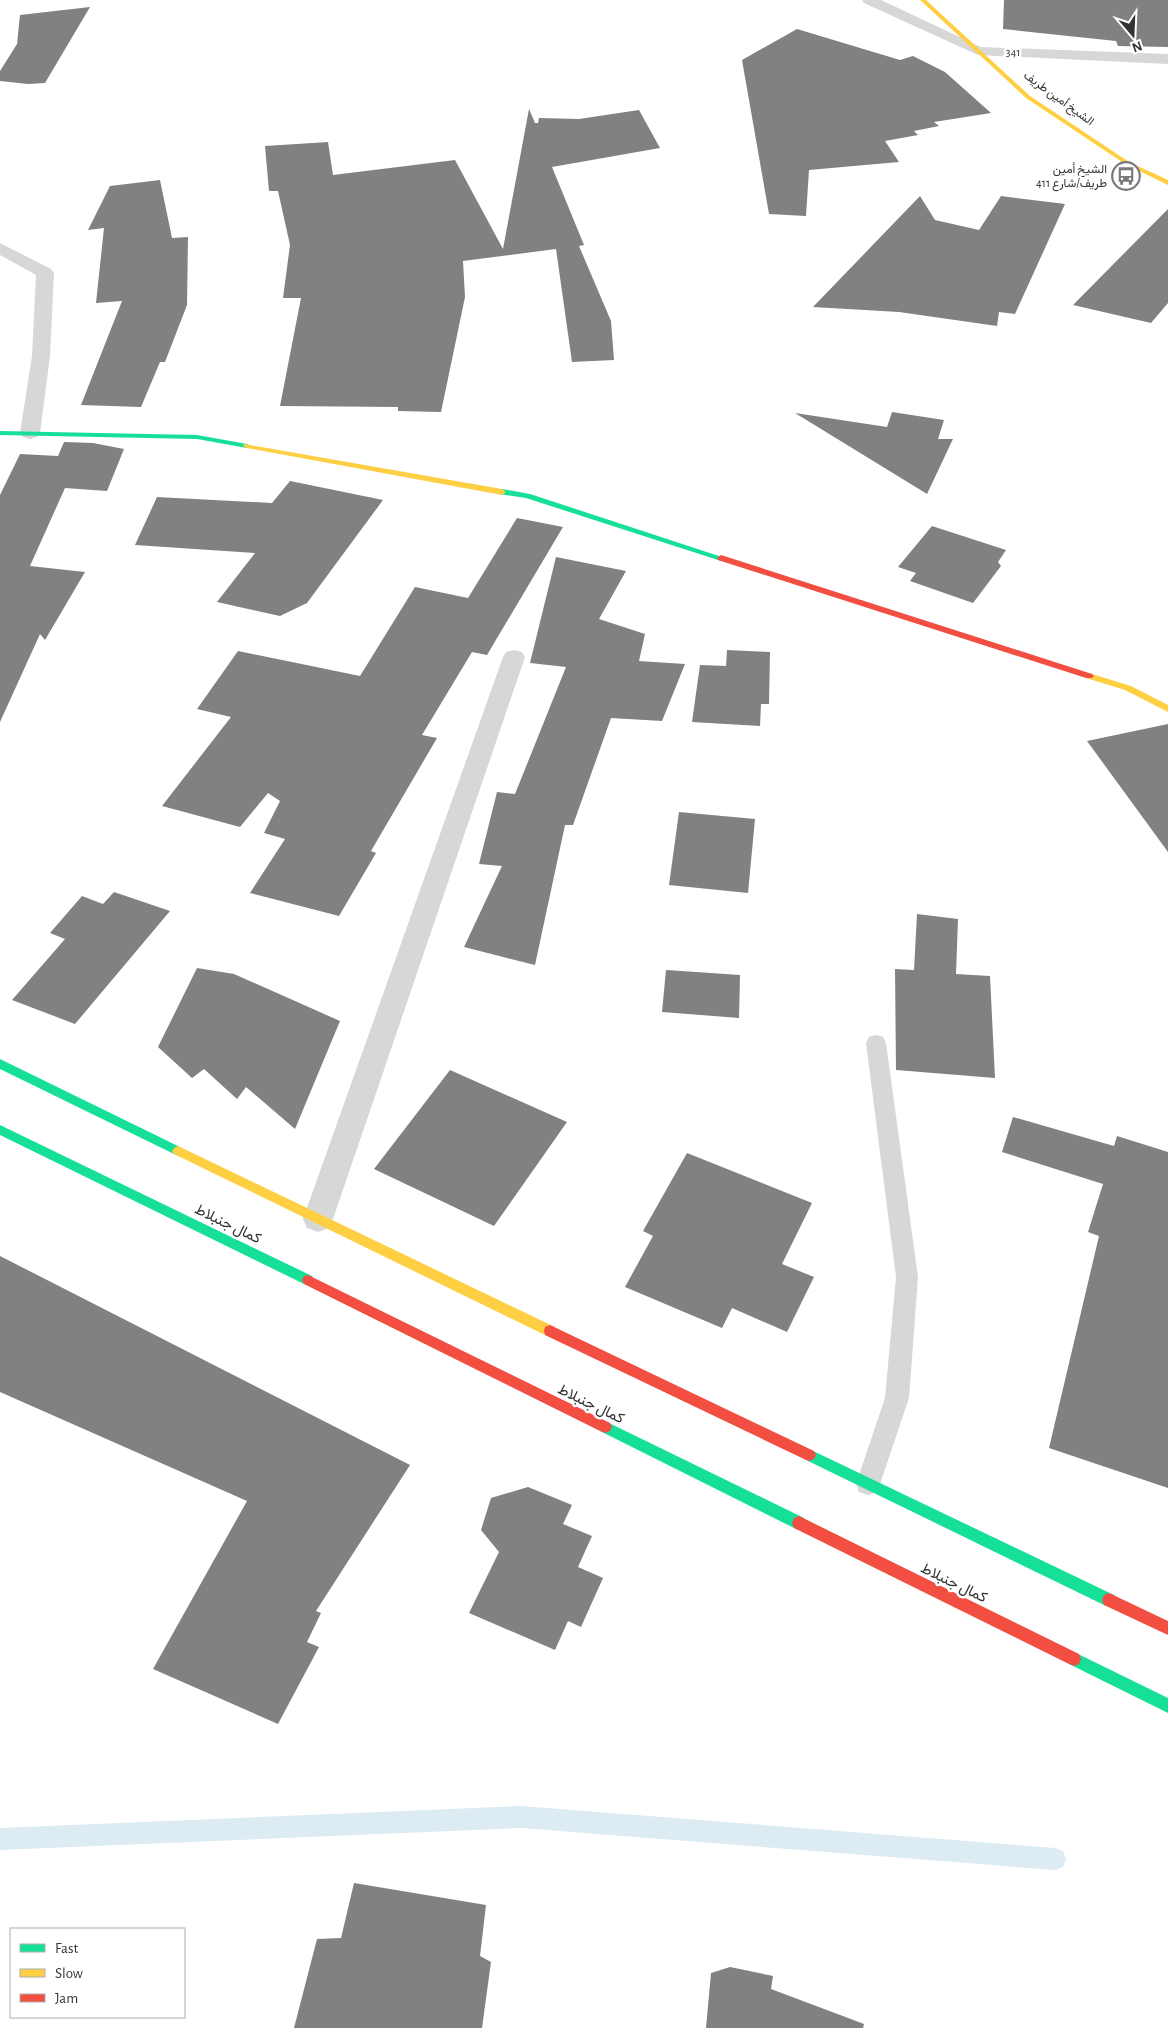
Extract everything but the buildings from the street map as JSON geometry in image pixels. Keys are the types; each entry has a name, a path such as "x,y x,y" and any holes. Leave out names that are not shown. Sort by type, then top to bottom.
{"street":[{"name":"341","path":"869,0 978,51 1168,59"},
{"name":"الشيخ أمين طريف","path":"923,0 1028,97 1127,163 1168,183"},
{"path":"0,248 45,273 41,356 30,433"},
{"path":"0,432 197,437 528,496 1128,688 1168,709"},
{"path":"318,1220 514,657"},
{"path":"0,1064 318,1220 1168,1628"},
{"name":"كمال جنبلاط","path":"0,1130 260,1256 1168,1706"}],"lane":[{"path":"868,1484 897,1398 906,1277 876,1043"}],"waterway":[{"path":"0,1839 521,1817 1055,1859"}],"traffic: fast":[{"path":"0,433 197,437 247,446"},
{"path":"502,492 527,496 721,558"},
{"path":"0,1064 178,1151"},
{"path":"0,1130 308,1280"},
{"path":"605,1427 799,1523"},
{"path":"809,1455 1109,1600"},
{"path":"1074,1659 1168,1706"}],"traffic: slow":[{"path":"923,0 1028,97 1127,163 1168,183"},
{"path":"247,446 502,492"},
{"path":"1089,676 1128,688 1168,709"},
{"path":"178,1151 550,1331"}],"traffic: jam":[{"path":"721,558 1089,676"},
{"path":"308,1280 605,1427"},
{"path":"550,1331 809,1455"},
{"path":"799,1523 1074,1659"},
{"path":"1109,1600 1168,1628"}],"place":[{"name":"الشيخ أمين طريف/شارع 411","path":"1126,176"}]}
